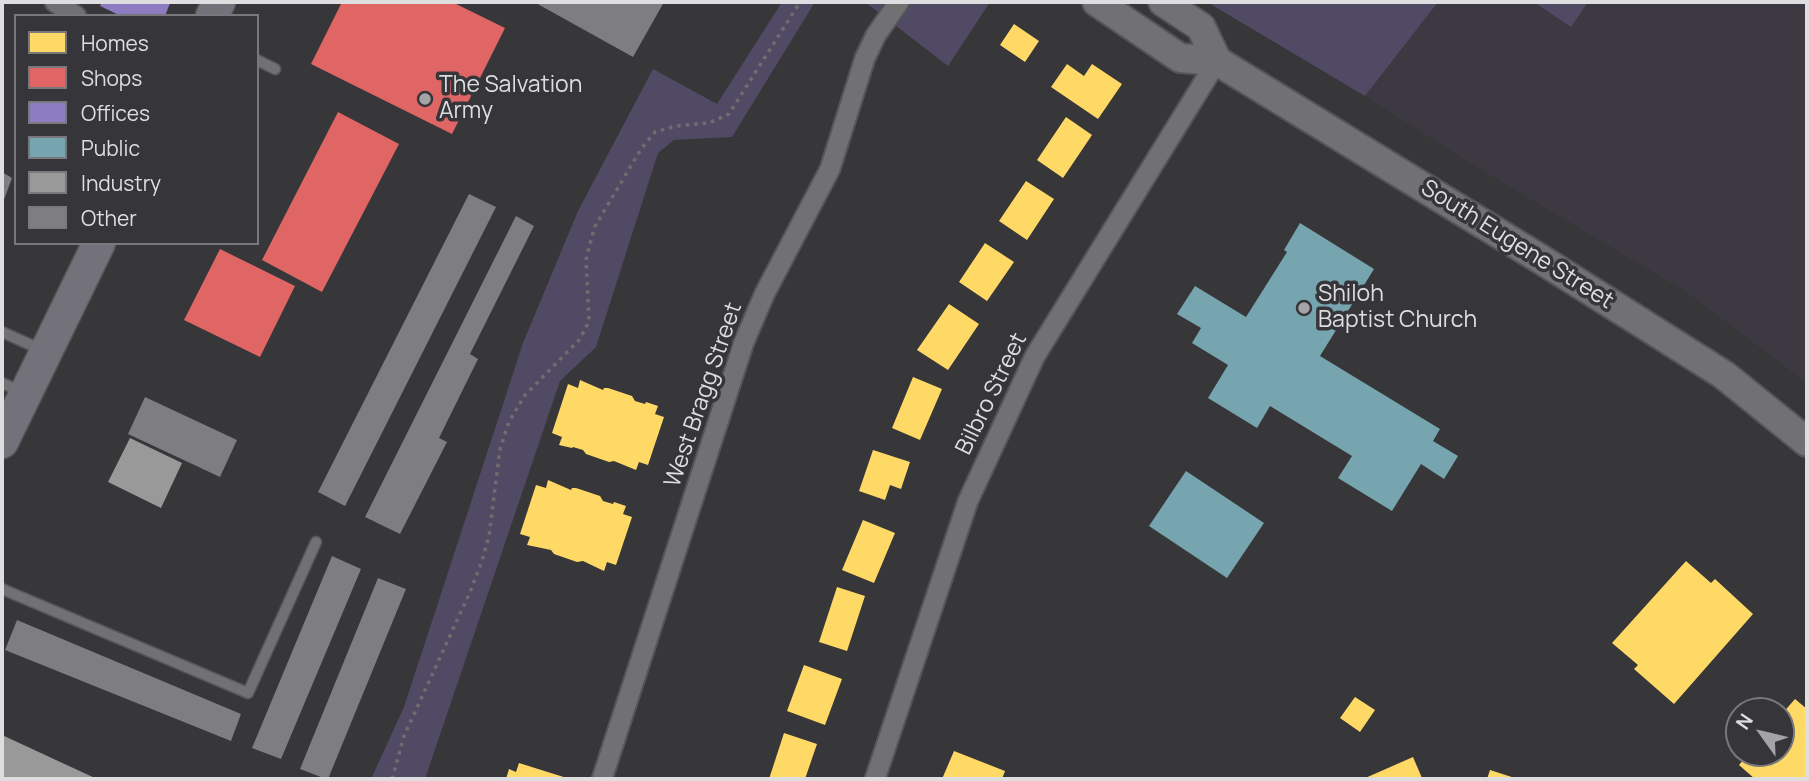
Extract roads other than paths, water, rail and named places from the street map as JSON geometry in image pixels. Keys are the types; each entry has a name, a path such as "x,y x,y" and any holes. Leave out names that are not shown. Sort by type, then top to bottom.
{"main road":[{"name":"South Eugene Street","path":"1097,2 1180,58 1217,61 1682,347 1724,375 1807,442"},
{"path":"1163,2 1201,27 1217,61"},
{"path":"2,442 14,388 46,352 98,245"}],"street":[{"path":"55,2 73,14"},
{"name":"West Bragg Street","path":"602,779 744,342 765,293 830,169 865,58 876,35 899,2"},
{"name":"Bilbro Street","path":"875,779 968,501 1035,356 1217,61"}],"lane":[{"path":"259,61 275,69"},
{"path":"2,332 46,352"},
{"path":"2,589 248,693 316,542"}],"place":[{"name":"The Salvation Army","path":"425,99"},
{"name":"Shiloh Baptist Church","path":"1304,308"}]}
